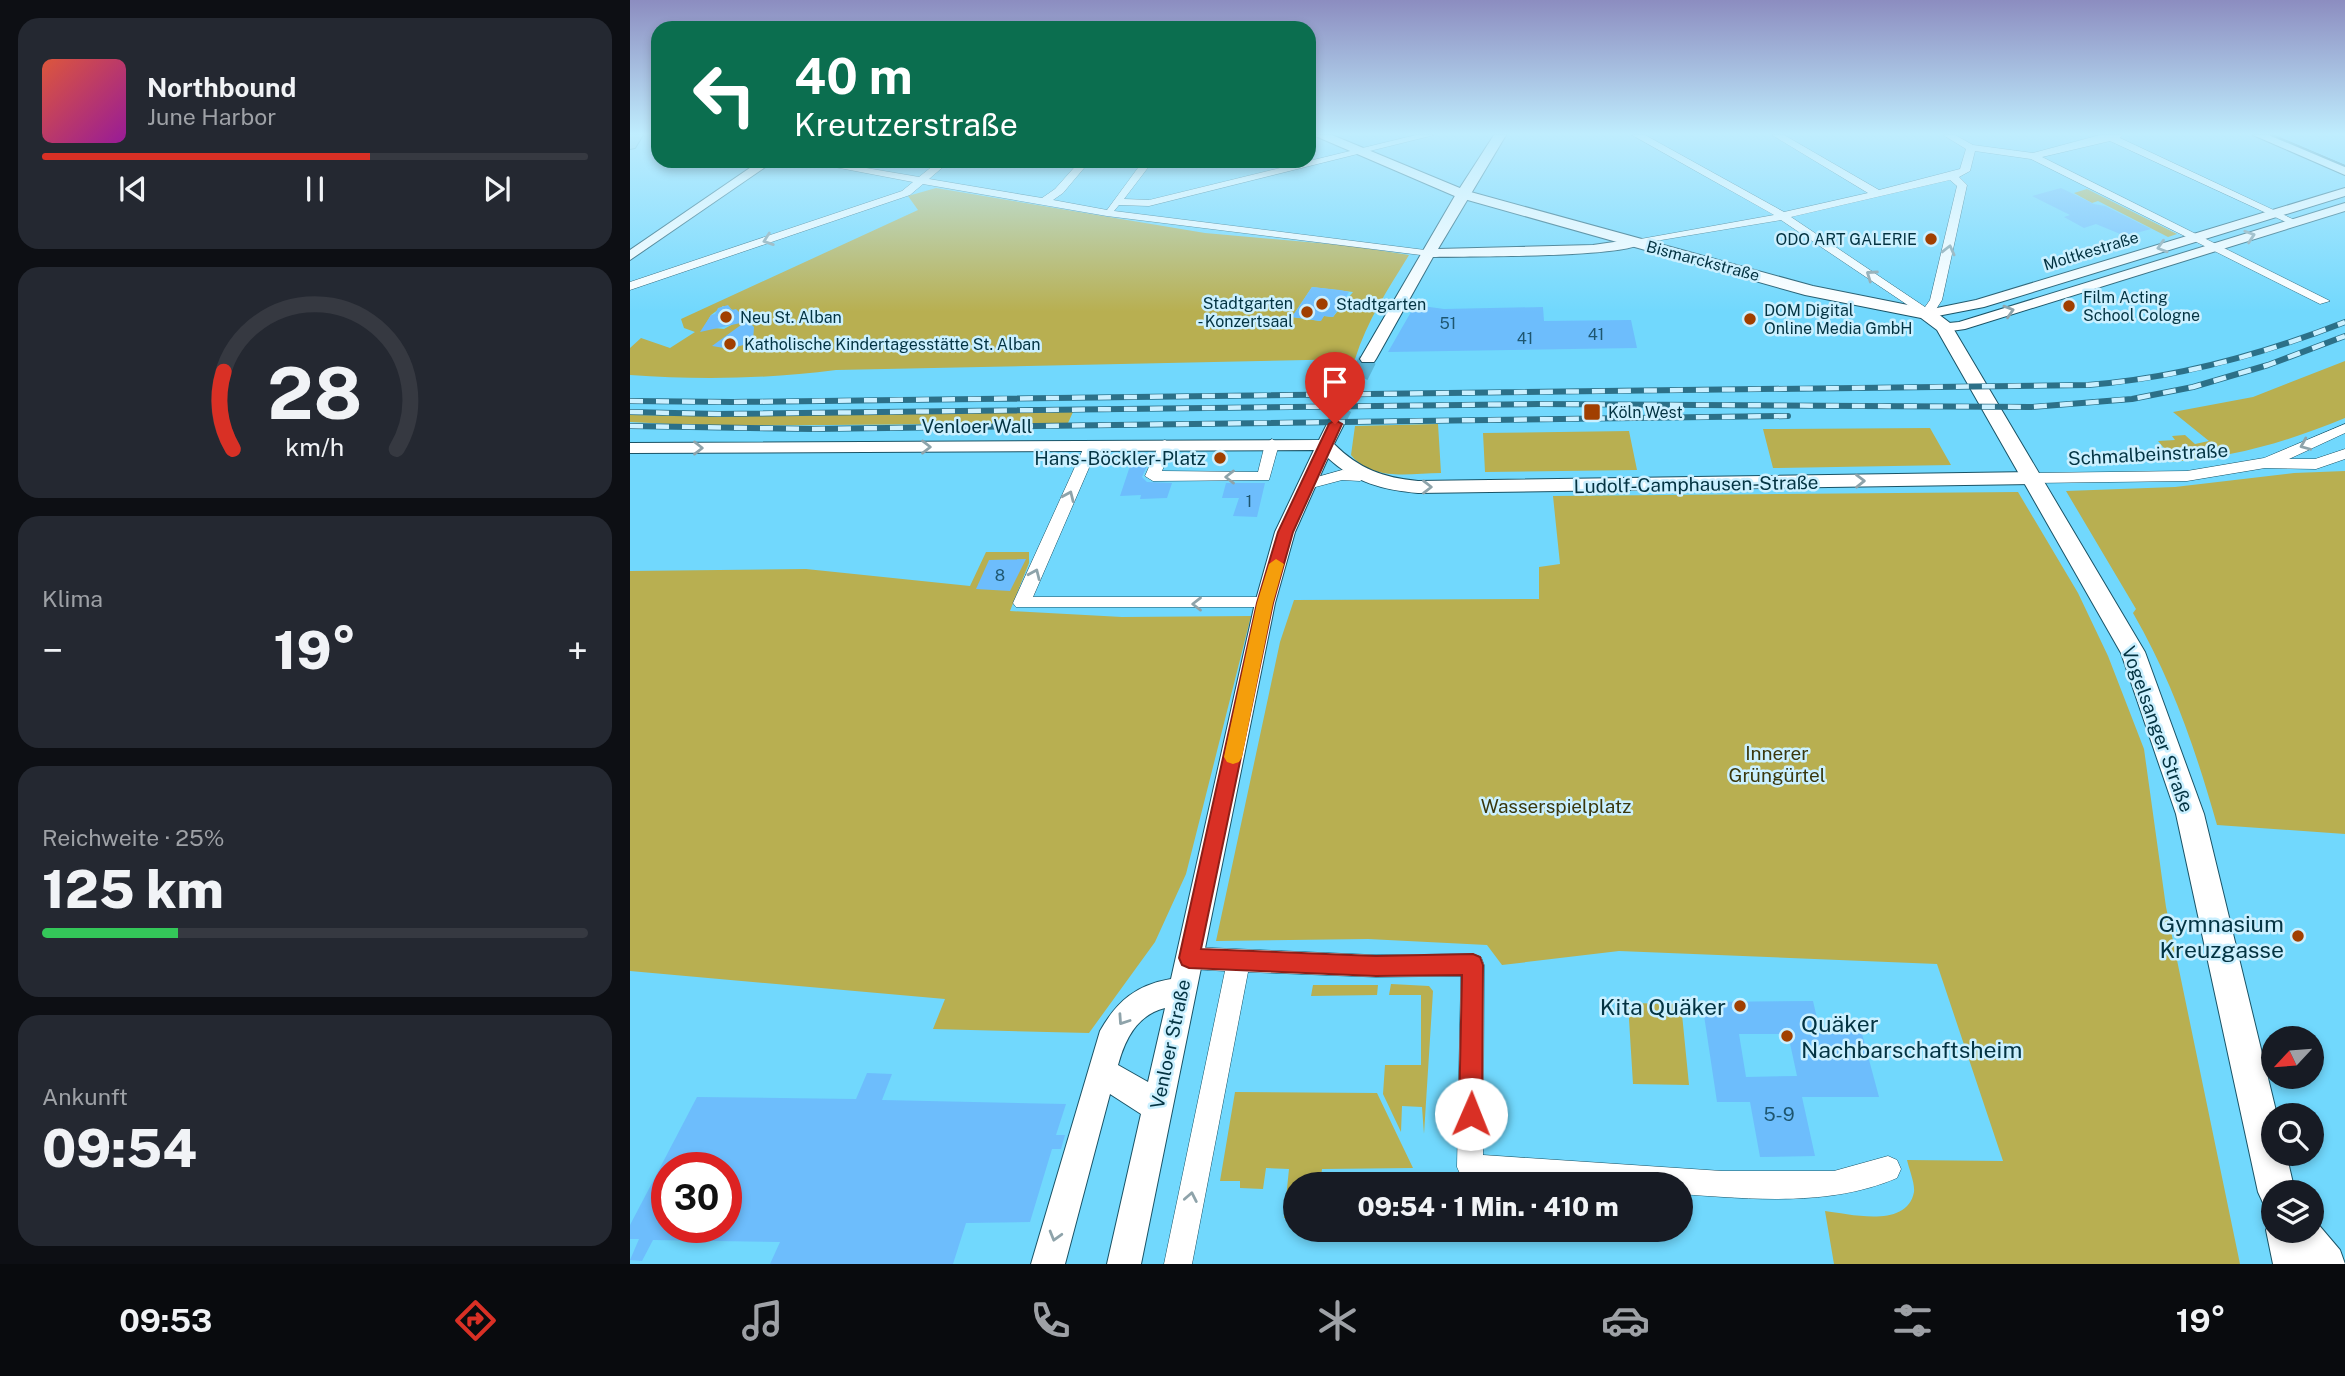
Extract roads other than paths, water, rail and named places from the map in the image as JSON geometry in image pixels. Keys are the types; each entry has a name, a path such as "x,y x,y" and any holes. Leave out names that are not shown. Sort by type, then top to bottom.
{"main road":[{"name":"Bismarckstraße","path":"1462,194 1882,313 1944,327"},
{"name":"Bismarckstraße","path":"1811,291 1927,314"},
{"name":"Vogelsanger Straße","path":"1927,314 1944,327 2133,653 2190,814 2274,1180"},
{"path":"2288,1243 2292,1264"},
{"path":"2309,1243 2326,1264"}],"street":[{"path":"630,256 720,194"},
{"path":"630,286 903,194"},
{"path":"998,194 1107,213 1429,253 1593,249 1783,216 1878,194"},
{"path":"1044,202 1055,194"},
{"path":"1107,213 1123,194"},
{"path":"1117,202 1149,203 1185,194"},
{"path":"1368,359 1462,194"},
{"path":"1743,194 1783,216 1927,314 1936,300 1960,194"},
{"path":"2108,194 2324,301"},
{"path":"2233,194 2294,222"},
{"name":"Moltkestraße","path":"1927,314 1979,304 2338,194"},
{"name":"Moltkestraße","path":"1944,327 1960,326 2345,207"},
{"path":"1593,249 1600,242 1595,232"},
{"path":"2120,260 2141,271"},
{"name":"Venloer Straße","path":"1124,1264 1265,603 1286,532 1335,424"},
{"name":"Schmalbeinstraße","path":"2033,478 2187,476 2230,471 2265,463 2345,428"},
{"path":"1165,445 1153,476 1264,477 1272,444"},
{"name":"Ludolf-Camphausen-Straße","path":"1325,444 1360,476"},
{"name":"Venloer Wall","path":"630,448 1325,444"},
{"path":"1091,447 1022,603 1265,603"},
{"name":"Schmalbeinstraße","path":"2265,463 2316,464 2345,454"},
{"name":"Ludolf-Camphausen-Straße","path":"1308,484 1342,475 1360,476 1391,485 1418,487 2033,478"},
{"path":"1189,958 1376,966 1473,965 1470,1167 1722,1184 1808,1185 1834,1184 1888,1169"},
{"path":"1178,1264 1239,960"},
{"path":"1048,1264 1110,1041 1126,1012 1143,1000 1181,991"},
{"path":"1102,1072 1146,1098 1156,1108"}],"tunnel":[{"path":"1335,424 1368,359"}],"railway":[{"path":"630,401 733,402 2088,385 2187,371 2250,355 2345,322"},
{"path":"630,412 718,414 1538,404 2031,407 2132,399 2193,387 2268,365 2345,336"},
{"path":"630,426 813,429 1788,416"}],"place":[{"name":"ODO ART GALERIE","path":"1931,239"},
{"name":"Stadtgarten","path":"1322,304"},
{"name":"Film Acting School Cologne","path":"2069,306"},
{"name":"Stadtgarten - Konzertsaal","path":"1307,312"},
{"name":"Neu St. Alban","path":"726,317"},
{"name":"DOM Digital Online Media GmbH","path":"1750,319"},
{"name":"Katholische Kindertagesstätte St. Alban","path":"730,344"},
{"name":"Köln West","path":"1592,412"},
{"name":"Hans-Böckler-Platz","path":"1220,458"},
{"name":"Gymnasium Kreuzgasse","path":"2298,936"},
{"name":"Kita Quäker","path":"1740,1006"},
{"name":"Quäker Nachbarschaftsheim","path":"1787,1036"}],"park label":[{"name":"Innerer Grüngürtel","path":"1777,764"},
{"name":"Wasserspielplatz","path":"1556,806"}]}
